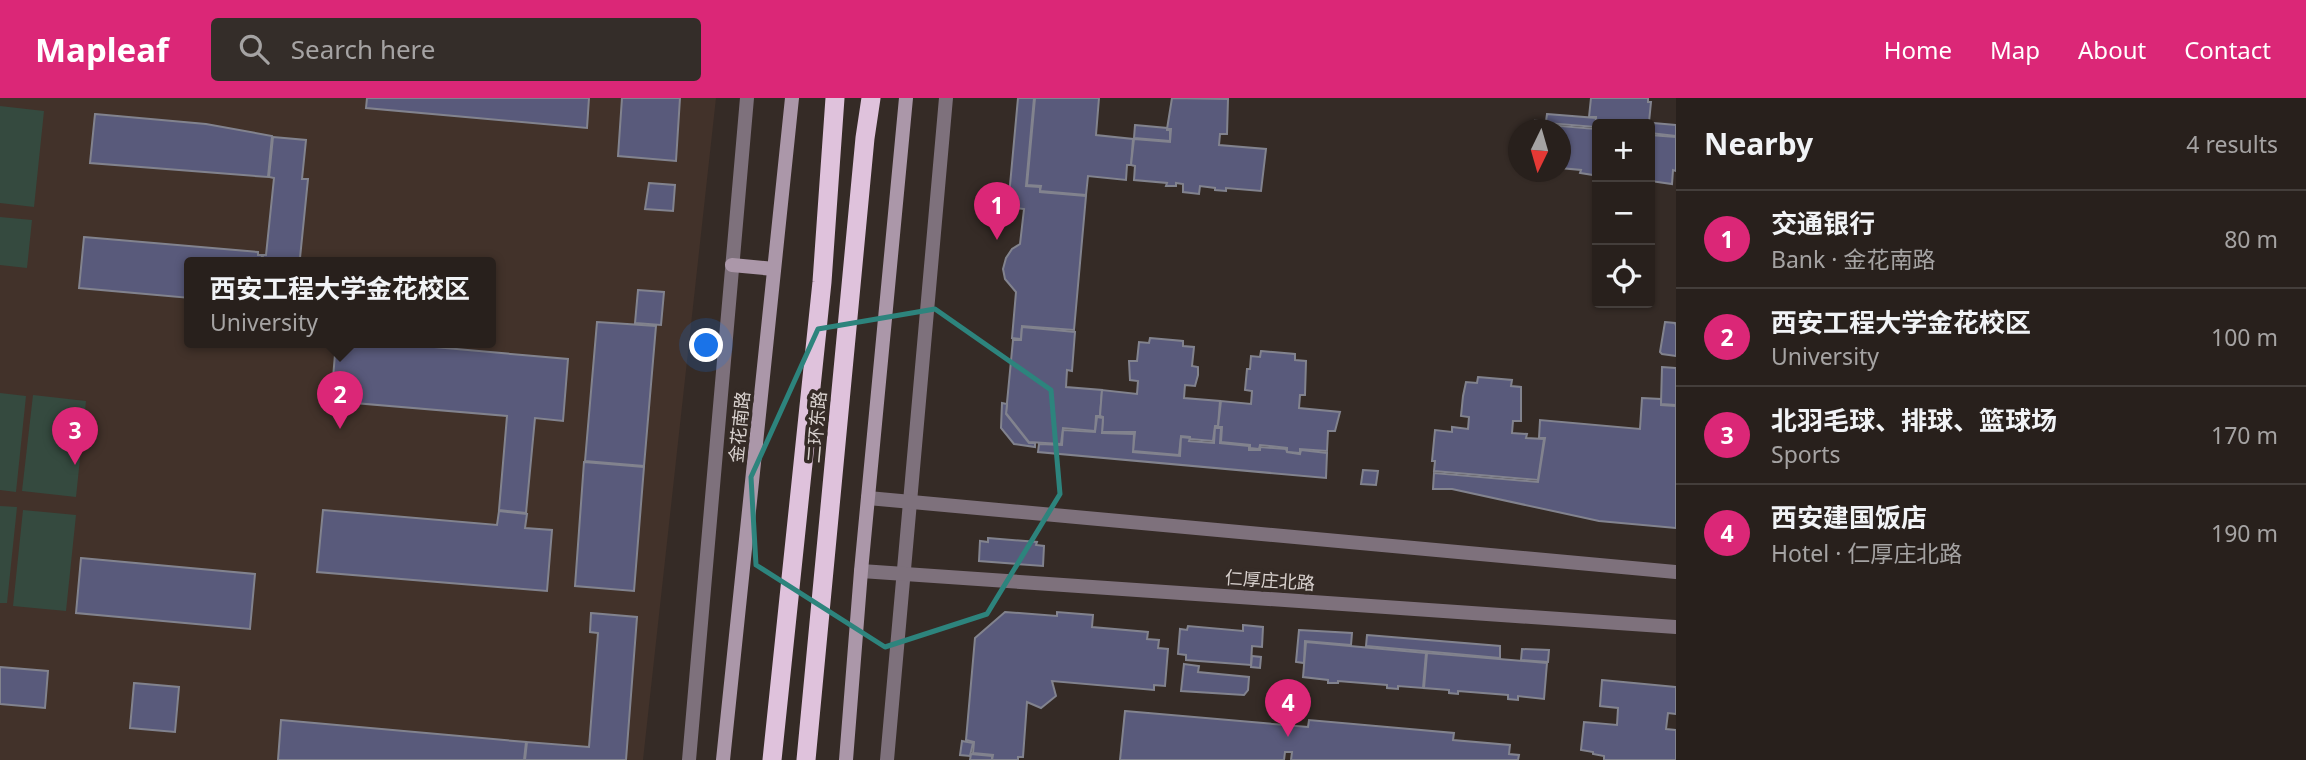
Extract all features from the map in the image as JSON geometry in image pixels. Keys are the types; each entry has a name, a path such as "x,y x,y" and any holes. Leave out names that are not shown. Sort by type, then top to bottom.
{"highway":[{"name":"二环东路","path":"772,760 822,282 835,98"},
{"name":"二环东路","path":"806,760 871,98"}],"main road":[{"name":"金花南路","path":"723,760 792,98"},
{"path":"846,760 861,571 906,98"},
{"path":"732,265 774,269"}],"street":[{"path":"689,760 747,98"},
{"path":"887,760 946,98"},
{"path":"868,498 1676,572"},
{"name":"仁厚庄北路","path":"861,571 1676,627"}],"highlighted area":[{"path":"935,309 1051,390 1060,494 987,614 885,647 756,565 751,477 818,329"}],"shaded area":[{"path":"0,98 716,98 643,760 0,760"}],"green space":[{"path":"0,106 44,111 34,207 0,203"},
{"path":"0,217 32,220 27,268 0,265"},
{"path":"0,393 26,396 16,492 0,490"},
{"path":"33,395 86,401 76,497 22,491"},
{"path":"0,506 17,507 7,603 0,603"},
{"path":"23,510 76,515 66,611 13,606"}],"building":[{"path":"367,98 589,98 587,128 366,108"},
{"path":"622,98 680,98 676,161 618,156"},
{"path":"1018,98 1034,98 1026,186 1040,187 1040,192 1086,196 1074,330 1022,326 1021,339 1012,338 1016,292 1005,279 1003,269 1012,249 1020,244 1024,209 1008,207"},
{"path":"1035,98 1099,98 1096,135 1133,139 1131,165 1127,165 1126,180 1088,176 1086,195 1040,191 1041,186 1027,185"},
{"path":"1172,98 1228,99 1227,134 1220,134 1219,145 1266,149 1261,191 1226,188 1226,191 1200,186 1199,194 1183,192 1183,184 1166,186 1167,183 1134,180 1135,166 1131,165 1134,139 1170,142 1171,129 1167,129"},
{"path":"1591,98 1648,98 1648,102 1651,102 1649,119 1589,117"},
{"path":"95,114 206,124 272,136 268,177 90,163"},
{"path":"1547,114 1596,118 1592,119 1592,127 1571,125 1571,119 1546,119"},
{"path":"1655,123 1676,125 1676,136 1655,134"},
{"path":"1135,125 1167,128 1170,130 1170,141 1134,138"},
{"path":"1571,127 1592,129 1592,175 1571,169"},
{"path":"1655,135 1676,137 1676,171 1673,170 1672,184 1655,182"},
{"path":"273,137 306,140 302,179 308,179 300,257 263,257 266,255 274,178 269,177"},
{"path":"649,183 675,185 673,211 645,209"},
{"path":"84,237 258,252 258,255 262,255 184,257 184,297 79,288"},
{"path":"638,290 664,292 661,325 635,323"},
{"path":"597,322 656,326 644,466 585,461"},
{"path":"1665,322 1675,323 1676,326 1676,356 1660,352"},
{"path":"1022,327 1075,332 1072,371 1067,370 1066,387 1102,390 1100,416 1096,416 1095,431 1063,428 1061,444 1029,442 1006,413 1013,340 1021,340"},
{"path":"1150,338 1183,341 1183,346 1194,347 1192,366 1198,367 1198,375 1195,386 1185,385 1184,398 1220,401 1218,426 1215,426 1213,441 1181,436 1179,455 1133,451 1135,432 1102,432 1102,390 1137,394 1138,381 1130,380 1129,361 1137,361 1139,342 1149,343"},
{"path":"336,348 445,348 568,359 563,421 535,418 526,513 499,510 507,416 331,401"},
{"path":"1261,351 1295,354 1295,360 1306,361 1305,395 1300,395 1299,408 1340,412 1335,431 1328,431 1327,451 1300,449 1300,453 1287,452 1287,448 1260,445 1259,449 1250,448 1250,445 1221,442 1222,427 1218,427 1221,401 1251,404 1252,391 1245,390 1247,369 1250,369 1251,356 1260,357"},
{"path":"1662,367 1676,368 1676,405 1661,404"},
{"path":"1478,377 1512,380 1511,386 1521,387 1521,421 1513,421 1512,433 1527,434 1526,438 1544,439 1538,480 1434,471 1435,461 1432,461 1435,430 1452,432 1452,427 1468,429 1469,417 1461,416 1463,396 1466,382 1477,383"},
{"path":"1642,398 1661,399 1661,405 1676,406 1676,528 1599,521 1452,489 1433,489 1434,473 1538,482 1545,438 1539,438 1540,420 1640,429"},
{"path":"1002,403 1007,404 1006,414 1029,443 1035,443 1035,447 1014,444 1001,428"},
{"path":"1097,417 1103,418 1102,433 1134,434 1133,452 1180,456 1181,437 1190,438 1189,441 1214,443 1215,428 1221,428 1220,443 1249,446 1249,450 1260,450 1260,447 1286,449 1287,452 1300,454 1301,450 1327,453 1326,478 1038,452 1039,444 1062,445 1063,430 1095,432"},
{"path":"584,462 644,467 634,591 575,586"},
{"path":"1363,470 1378,471 1376,485 1361,484"},
{"path":"323,510 497,525 499,511 527,514 525,528 552,530 547,591 317,572"},
{"path":"988,538 1037,542 1036,545 1044,546 1043,566 979,561 980,541 988,542"},
{"path":"81,558 255,574 250,629 76,613"},
{"path":"1005,612 1057,616 1057,612 1093,615 1092,627 1148,632 1147,639 1159,640 1158,648 1168,649 1165,686 1154,685 1154,690 1052,681 1056,696 1041,708 1027,702 1023,757 1018,757 1018,760 992,760 993,755 973,753 974,742 966,740 975,638"},
{"path":"591,613 637,617 626,760 525,760 527,742 589,747 598,633 590,632"},
{"path":"1243,625 1263,627 1262,647 1252,646 1251,665 1186,660 1186,655 1178,654 1180,629 1187,630 1188,626 1243,631"},
{"path":"1299,630 1352,633 1351,645 1305,641 1304,663 1296,662"},
{"path":"1367,635 1500,646 1500,658 1366,646"},
{"path":"1306,642 1426,653 1423,688 1398,686 1398,689 1387,688 1387,685 1338,681 1328,683 1328,680 1303,677"},
{"path":"1522,649 1549,650 1548,662 1521,660"},
{"path":"1427,653 1547,663 1544,699 1518,696 1518,700 1508,699 1508,695 1458,691 1458,694 1449,693 1449,690 1424,688"},
{"path":"1252,656 1261,657 1260,668 1251,667"},
{"path":"1184,664 1199,666 1198,672 1249,677 1248,690 1244,695 1181,691"},
{"path":"0,667 48,671 45,708 0,704"},
{"path":"1602,680 1676,687 1676,714 1668,713 1666,729 1676,730 1676,760 1604,760 1604,756 1581,750 1584,722 1617,725 1618,708 1600,706"},
{"path":"134,683 179,687 175,732 130,728"},
{"path":"1125,711 1308,727 1309,720 1454,733 1453,740 1510,745 1509,754 1519,755 1518,760 1291,760 1292,752 1285,752 1284,760 1120,760"},
{"path":"281,720 526,742 524,760 278,760"},
{"path":"962,741 973,743 970,756 960,755"},
{"path":"971,754 992,756 992,760 970,760"}],"place":[{"name":"交通银行","path":"997,240"},
{"name":"西安工程大学金花校区","path":"340,429"},
{"name":"北羽毛球、排球、篮球场","path":"75,465"},
{"name":"西安建国饭店","path":"1288,737"}]}
